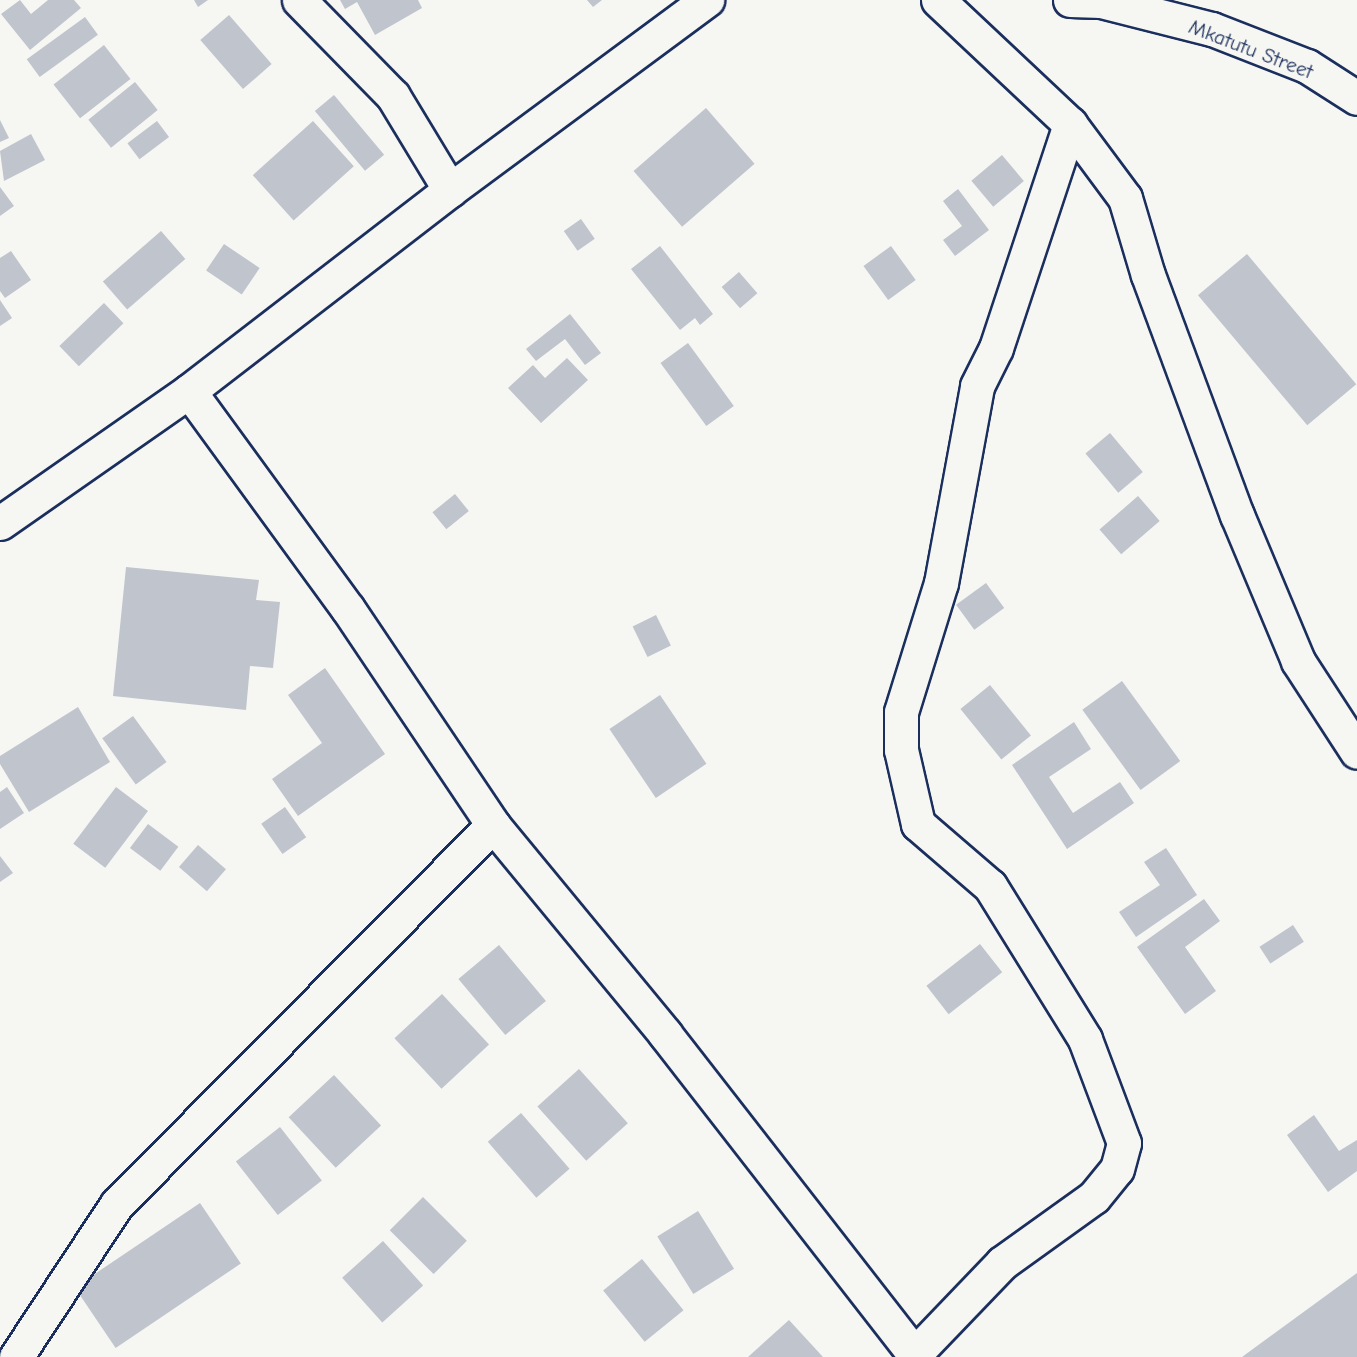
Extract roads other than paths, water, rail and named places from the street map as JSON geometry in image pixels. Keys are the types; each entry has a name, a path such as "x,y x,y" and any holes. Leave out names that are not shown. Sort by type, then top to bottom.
{"street":[{"path":"299,0 393,96 450,190"},
{"path":"0,524 189,391 450,190 706,0"},
{"path":"938,0 1070,124 1125,198 1148,276 1237,515 1298,661 1357,752"},
{"name":"Mkatutu Street","path":"1070,0 1101,1 1212,29 1307,66 1357,98"},
{"path":"189,391 348,609 493,825 665,1034 914,1356 1002,1263 1094,1197 1117,1169 1124,1143 1085,1039 990,886 918,824 901,750 901,712 941,583 977,386 996,348 1070,124"},
{"path":"16,1357 117,1204 493,825"}]}
